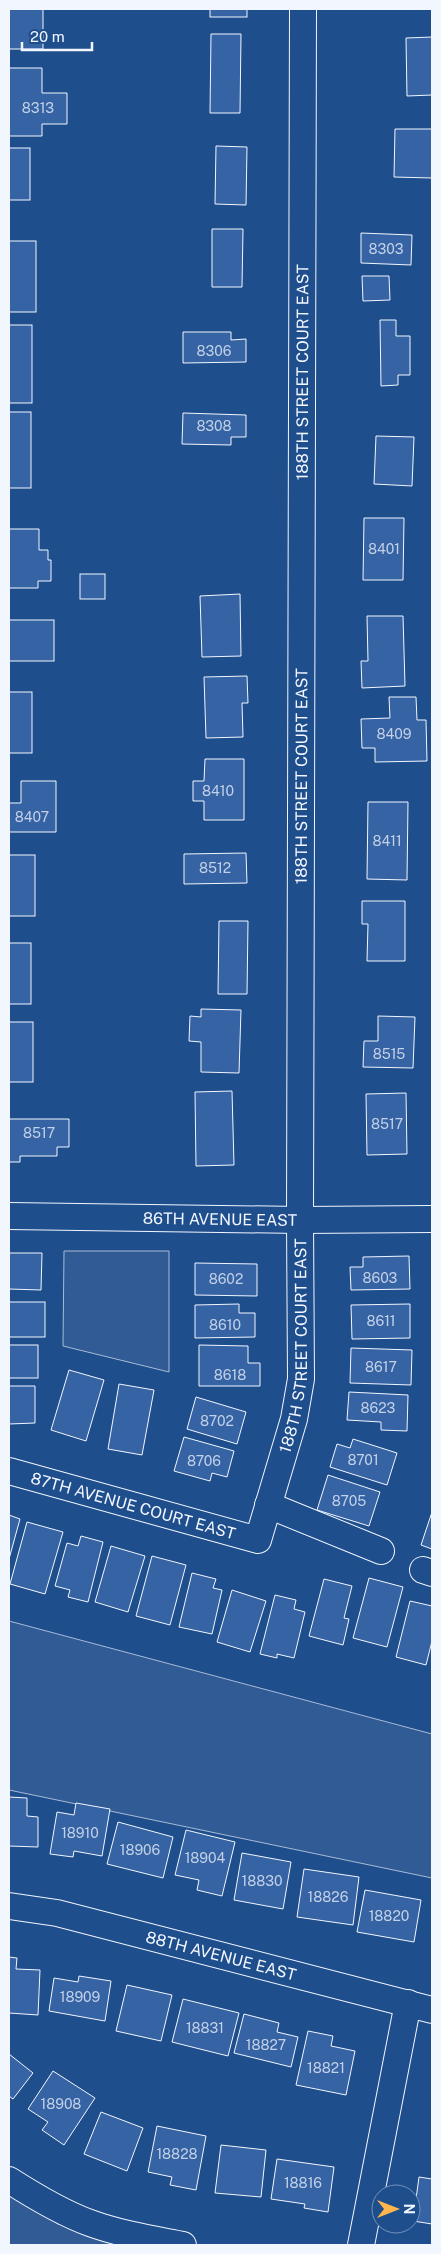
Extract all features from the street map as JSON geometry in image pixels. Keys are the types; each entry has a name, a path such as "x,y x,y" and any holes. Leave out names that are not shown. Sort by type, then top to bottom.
{"street":[{"name":"188TH STREET COURT EAST","path":"258,1540 294,1419 301,1379 303,9"},
{"name":"86TH AVENUE EAST","path":"9,1216 300,1220 432,1219"},
{"name":"87TH AVENUE COURT EAST","path":"9,1471 258,1540"},
{"path":"268,1505 381,1551"},
{"name":"88TH AVENUE EAST","path":"9,1906 57,1913 420,2007"},
{"path":"361,2245 420,2007"},
{"path":"9,2180 38,2199 89,2223 140,2237 183,2245"}],"shaded area":[{"path":"64,1251 169,1251 169,1372 63,1346"},
{"path":"9,1621 432,1734 432,1878 9,1790"},
{"path":"9,2193 58,2224 122,2245 9,2245"}],"building":[{"path":"9,9 43,9 43,49 9,49"},
{"path":"210,9 247,9 247,17 210,17"},
{"path":"211,34 241,34 240,113 210,113"},
{"path":"432,37 432,95 407,96 406,38"},
{"path":"9,68 42,68 42,93 67,93 67,124 42,124 42,136 9,136"},
{"path":"395,129 432,129 432,178 394,177"},
{"path":"216,146 247,147 246,205 215,204"},
{"path":"9,148 30,148 30,200 9,200"},
{"path":"212,229 243,229 242,287 212,287"},
{"path":"361,233 412,235 411,265 361,263"},
{"path":"9,241 36,241 36,312 9,312"},
{"path":"362,276 389,276 390,300 363,301"},
{"path":"380,320 396,320 396,336 410,336 410,375 398,375 398,385 381,386"},
{"path":"9,325 32,325 32,403 9,403"},
{"path":"183,332 231,332 231,340 246,339 246,362 183,363"},
{"path":"9,412 31,412 31,488 9,488"},
{"path":"183,413 246,415 246,437 231,437 231,445 182,444"},
{"path":"376,436 414,437 412,486 374,484"},
{"path":"364,518 404,518 403,580 363,580"},
{"path":"9,529 39,529 39,550 48,550 48,560 51,560 51,581 38,581 38,588 9,588"},
{"path":"80,574 105,574 105,599 80,599"},
{"path":"240,594 241,656 202,657 200,596"},
{"path":"367,616 403,616 405,686 362,688 361,661 368,661"},
{"path":"9,620 54,620 54,661 9,661"},
{"path":"247,676 248,703 242,703 243,737 206,738 204,677"},
{"path":"9,692 32,692 32,753 9,753"},
{"path":"389,697 416,697 417,720 426,720 427,761 375,762 375,748 362,748 361,719 390,718"},
{"path":"205,759 244,759 244,820 204,820 204,801 193,801 193,781 204,781"},
{"path":"21,781 56,781 56,832 9,832 9,803 21,803"},
{"path":"368,802 408,802 407,880 367,879"},
{"path":"246,853 247,883 184,884 184,854"},
{"path":"9,855 35,855 35,916 9,916"},
{"path":"362,901 405,901 405,961 367,961 368,924 362,924"},
{"path":"219,921 248,921 247,994 218,994"},
{"path":"9,943 31,943 31,1004 9,1004"},
{"path":"201,1009 241,1010 239,1073 201,1072 201,1042 189,1041 190,1016 201,1017"},
{"path":"378,1016 415,1017 413,1068 363,1067 364,1041 378,1041"},
{"path":"9,1022 33,1022 33,1082 9,1082"},
{"path":"232,1091 234,1165 196,1166 195,1092"},
{"path":"406,1093 407,1154 367,1155 366,1094"},
{"path":"9,1119 69,1119 69,1147 57,1147 57,1156 20,1156 20,1162 9,1162"},
{"path":"9,1253 42,1253 41,1290 9,1289"},
{"path":"409,1256 410,1289 351,1290 350,1267 363,1267 363,1257"},
{"path":"195,1263 257,1264 257,1296 195,1295"},
{"path":"9,1302 45,1302 45,1337 9,1337"},
{"path":"239,1304 239,1313 255,1313 255,1337 195,1338 195,1305"},
{"path":"410,1304 410,1338 352,1339 351,1305"},
{"path":"9,1345 38,1345 38,1378 9,1378"},
{"path":"199,1345 248,1346 248,1363 260,1363 260,1386 199,1386"},
{"path":"351,1348 412,1350 411,1385 350,1383"},
{"path":"69,1370 104,1380 86,1441 51,1430"},
{"path":"119,1384 154,1390 142,1455 108,1449"},
{"path":"9,1386 35,1386 35,1423 9,1424"},
{"path":"349,1392 408,1395 407,1431 381,1430 381,1422 347,1420"},
{"path":"196,1397 246,1412 237,1444 187,1429"},
{"path":"184,1437 234,1451 227,1477 212,1473 210,1481 174,1471"},
{"path":"353,1439 397,1453 387,1485 330,1467 337,1444 350,1448"},
{"path":"328,1475 380,1492 369,1526 317,1510"},
{"path":"432,1512 432,1549 421,1545"},
{"path":"9,1515 20,1519 9,1559"},
{"path":"27,1522 63,1532 45,1594 10,1584"},
{"path":"81,1536 103,1542 88,1602 68,1597 70,1590 55,1586 67,1543 78,1546"},
{"path":"111,1546 145,1556 128,1612 95,1602"},
{"path":"152,1556 186,1565 170,1625 136,1616"},
{"path":"192,1573 216,1579 213,1588 222,1590 212,1634 179,1627"},
{"path":"369,1578 403,1587 387,1647 353,1638"},
{"path":"324,1579 352,1586 344,1618 349,1619 343,1645 309,1636"},
{"path":"232,1590 266,1601 250,1652 217,1642"},
{"path":"275,1595 296,1600 294,1609 305,1612 294,1658 277,1654 277,1658 260,1654"},
{"path":"410,1601 432,1606 432,1641 426,1665 396,1657"},
{"path":"9,1797 27,1798 27,1816 38,1817 38,1847 9,1846"},
{"path":"76,1803 110,1809 102,1856 74,1851 73,1857 50,1854 57,1812 74,1815"},
{"path":"118,1822 173,1837 163,1878 107,1864"},
{"path":"186,1830 235,1842 222,1896 197,1890 199,1880 175,1875"},
{"path":"242,1853 291,1862 283,1909 234,1900"},
{"path":"304,1869 359,1877 353,1925 297,1917"},
{"path":"365,1890 421,1900 414,1942 357,1932"},
{"path":"9,1957 17,1958 16,1969 40,1970 38,2015 9,2013"},
{"path":"79,1976 111,1981 105,2021 49,2011 54,1978 78,1982"},
{"path":"127,1985 172,1995 161,2041 116,2031"},
{"path":"183,1999 239,2013 228,2056 172,2042"},
{"path":"244,2014 279,2023 277,2032 298,2037 291,2067 234,2053"},
{"path":"308,2031 333,2036 331,2046 355,2051 346,2095 296,2085"},
{"path":"9,2054 33,2073 13,2099 9,2096"},
{"path":"53,2071 95,2098 64,2145 42,2130 48,2122 28,2109"},
{"path":"101,2112 143,2128 127,2171 84,2154"},
{"path":"157,2126 206,2136 196,2190 170,2185 172,2177 148,2172"},
{"path":"221,2145 266,2150 261,2197 215,2193"},
{"path":"277,2159 334,2167 328,2212 304,2208 305,2204 271,2199"},
{"path":"419,2177 432,2179 432,2224 421,2222 421,2184 418,2184"}]}
